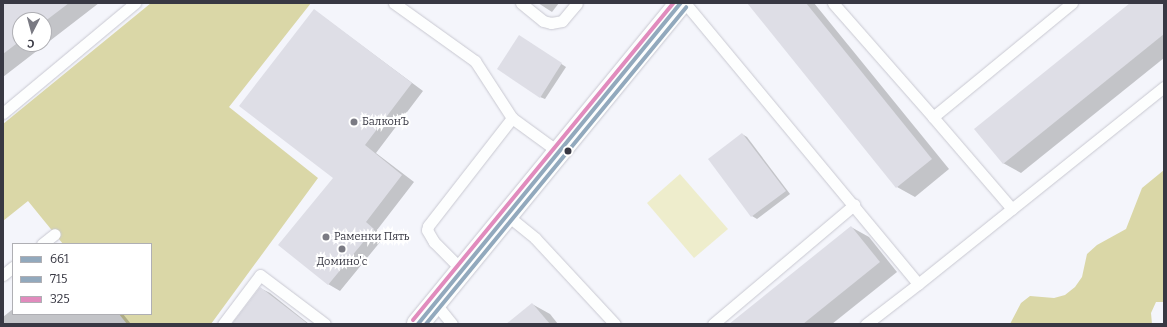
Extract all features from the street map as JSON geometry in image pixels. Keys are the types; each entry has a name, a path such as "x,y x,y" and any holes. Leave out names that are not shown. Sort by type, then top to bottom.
{"street":[{"path":"418,324 560,153 681,3"}],"lane":[{"path":"3,113 135,3"},
{"path":"394,3 475,61 512,118 560,153"},
{"path":"521,3 544,21 551,23 562,21 577,3"},
{"path":"685,3 918,284"},
{"path":"833,3 1012,209"},
{"path":"933,117 1072,3"},
{"path":"866,324 1164,87"},
{"path":"462,270 434,242 427,230 428,226 512,118"},
{"path":"713,324 854,205"},
{"path":"508,216 535,238 615,324"},
{"path":"43,243 54,234"},
{"path":"3,274 12,268"},
{"path":"223,324 260,275 325,324"},
{"path":"435,302 452,324"}],"green space":[{"path":"680,174 728,229 694,258 647,203"}],"shaded area":[{"path":"151,3 311,3 229,107 318,178 211,324 127,324 120,315 152,315 152,243 62,243 28,201 3,221 3,124"},
{"path":"1164,170 1164,302 1156,302 1151,313 1152,324 1010,324 1021,303 1030,296 1054,298 1065,295 1075,287 1082,277 1087,254 1097,245 1126,229 1142,188"}],"building":[{"path":"3,3 69,3 52,16 52,12 12,12 12,47 3,54"},
{"path":"747,3 806,3 932,159 896,188"},
{"path":"1130,3 1164,3 1164,34 1003,164 974,129"},
{"path":"314,9 412,83 365,145 402,175 366,222 374,229 328,285 278,245 333,178 239,106"},
{"path":"519,35 562,63 540,98 497,69"},
{"path":"742,133 786,191 751,217 708,159"},
{"path":"851,226 880,262 803,324 729,324"},
{"path":"260,287 308,324 232,324"},
{"path":"532,303 550,324 506,324"}],"transit line":[{"name":"325","path":"413,320 673,3"},
{"name":"661","path":"418,324 681,3"},
{"name":"715","path":"426,324 686,7"}],"place":[{"name":"БалконЪ","path":"354,122"},
{"name":"Раменки Пять","path":"326,237"},
{"name":"Домино'c","path":"342,249"}]}
